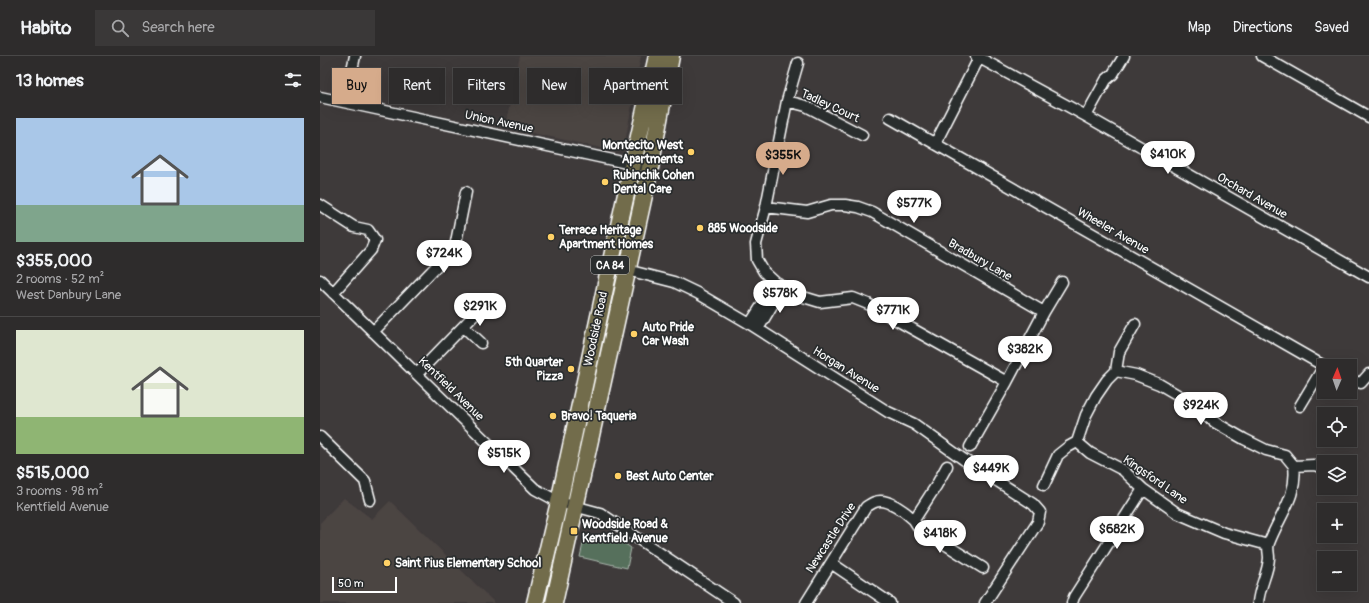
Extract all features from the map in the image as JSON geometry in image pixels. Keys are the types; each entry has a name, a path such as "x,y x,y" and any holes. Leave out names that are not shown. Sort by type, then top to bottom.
{"main road":[{"name":"Woodside Road","path":"535,603 559,502 657,56"},
{"name":"Woodside Road","path":"554,603 650,168 671,56"}],"street":[{"path":"352,68 355,56"},
{"path":"1086,116 1106,80 1113,74 1124,56"},
{"path":"1262,56 1369,117"},
{"path":"935,144 978,57"},
{"name":"Orchard Avenue","path":"978,57 1086,116 1369,277"},
{"path":"798,63 787,101 766,207 756,244 757,260 764,272 779,285 800,296 820,302 853,298 868,304 1007,382"},
{"name":"Union Avenue","path":"320,97 332,99"},
{"name":"Tadley Court","path":"787,101 806,106 862,135"},
{"name":"Union Avenue","path":"354,104 650,168"},
{"name":"Wheeler Avenue","path":"890,118 1317,362"},
{"path":"373,332 455,246 466,192"},
{"path":"320,205 354,227 368,230 375,240 371,250 333,293"},
{"name":"Bradbury Lane","path":"766,207 807,212 831,205 845,205 858,207 872,212 1044,312"},
{"name":"Horgan Avenue","path":"627,270 674,282 697,294 754,327 888,412 914,424 963,459 1033,504 1040,512 1038,522 985,603"},
{"name":"Kentfield Avenue","path":"320,280 535,489 559,502 600,513 733,603"},
{"path":"970,447 1062,282"},
{"path":"754,327 779,285"},
{"path":"417,374 486,303"},
{"path":"1044,485 1058,455 1077,442 1086,415 1096,396 1107,380 1116,371 1119,352 1135,324"},
{"path":"464,327 481,343"},
{"path":"1116,371 1136,375 1159,384 1183,398 1222,426 1266,450 1285,455 1294,466 1295,476 1293,492 1268,545 1267,569 1258,595 1258,603"},
{"path":"1357,382 1361,383 1369,374"},
{"name":"Wheeler Avenue","path":"1300,406 1317,378"},
{"path":"320,437 365,481 370,500"},
{"name":"Kingsford Lane","path":"1077,442 1090,453 1123,470 1143,489 1177,513 1224,533 1268,545"},
{"path":"947,466 914,520 919,528 983,568"},
{"path":"1294,466 1317,466"},
{"path":"1072,603 1074,597 1097,560 1143,489"},
{"name":"Newcastle Drive","path":"806,603 866,507 876,501 885,502 906,512 914,520"},
{"path":"831,563 890,603"}],"shaded area":[{"path":"520,56 641,56 639,68 589,68 589,104 632,104 626,137 622,148 618,150 611,150 505,127 510,104 519,104 519,68 517,68"},
{"name":"Saint Pius Elementary School","path":"344,498 372,519 390,501 495,603 320,603 320,523"}],"green space":[{"path":"585,535 624,543 631,548 627,568 580,557"}],"place":[{"name":"Montecito West Apartments","path":"691,152"},
{"name":"Rubinchik Cohen Dental Care","path":"605,182"},
{"name":"885 Woodside","path":"700,228"},
{"name":"Terrace Heritage Apartment Homes","path":"551,237"},
{"name":"Auto Pride Car Wash","path":"634,334"},
{"name":"5th Quarter Pizza","path":"571,369"},
{"name":"Bravo! Taqueria","path":"553,416"},
{"name":"Best Auto Center","path":"618,476"},
{"name":"Woodside Road & Kentfield Avenue","path":"574,531"},
{"name":"Saint Pius Elementary School","path":"387,563"}]}
